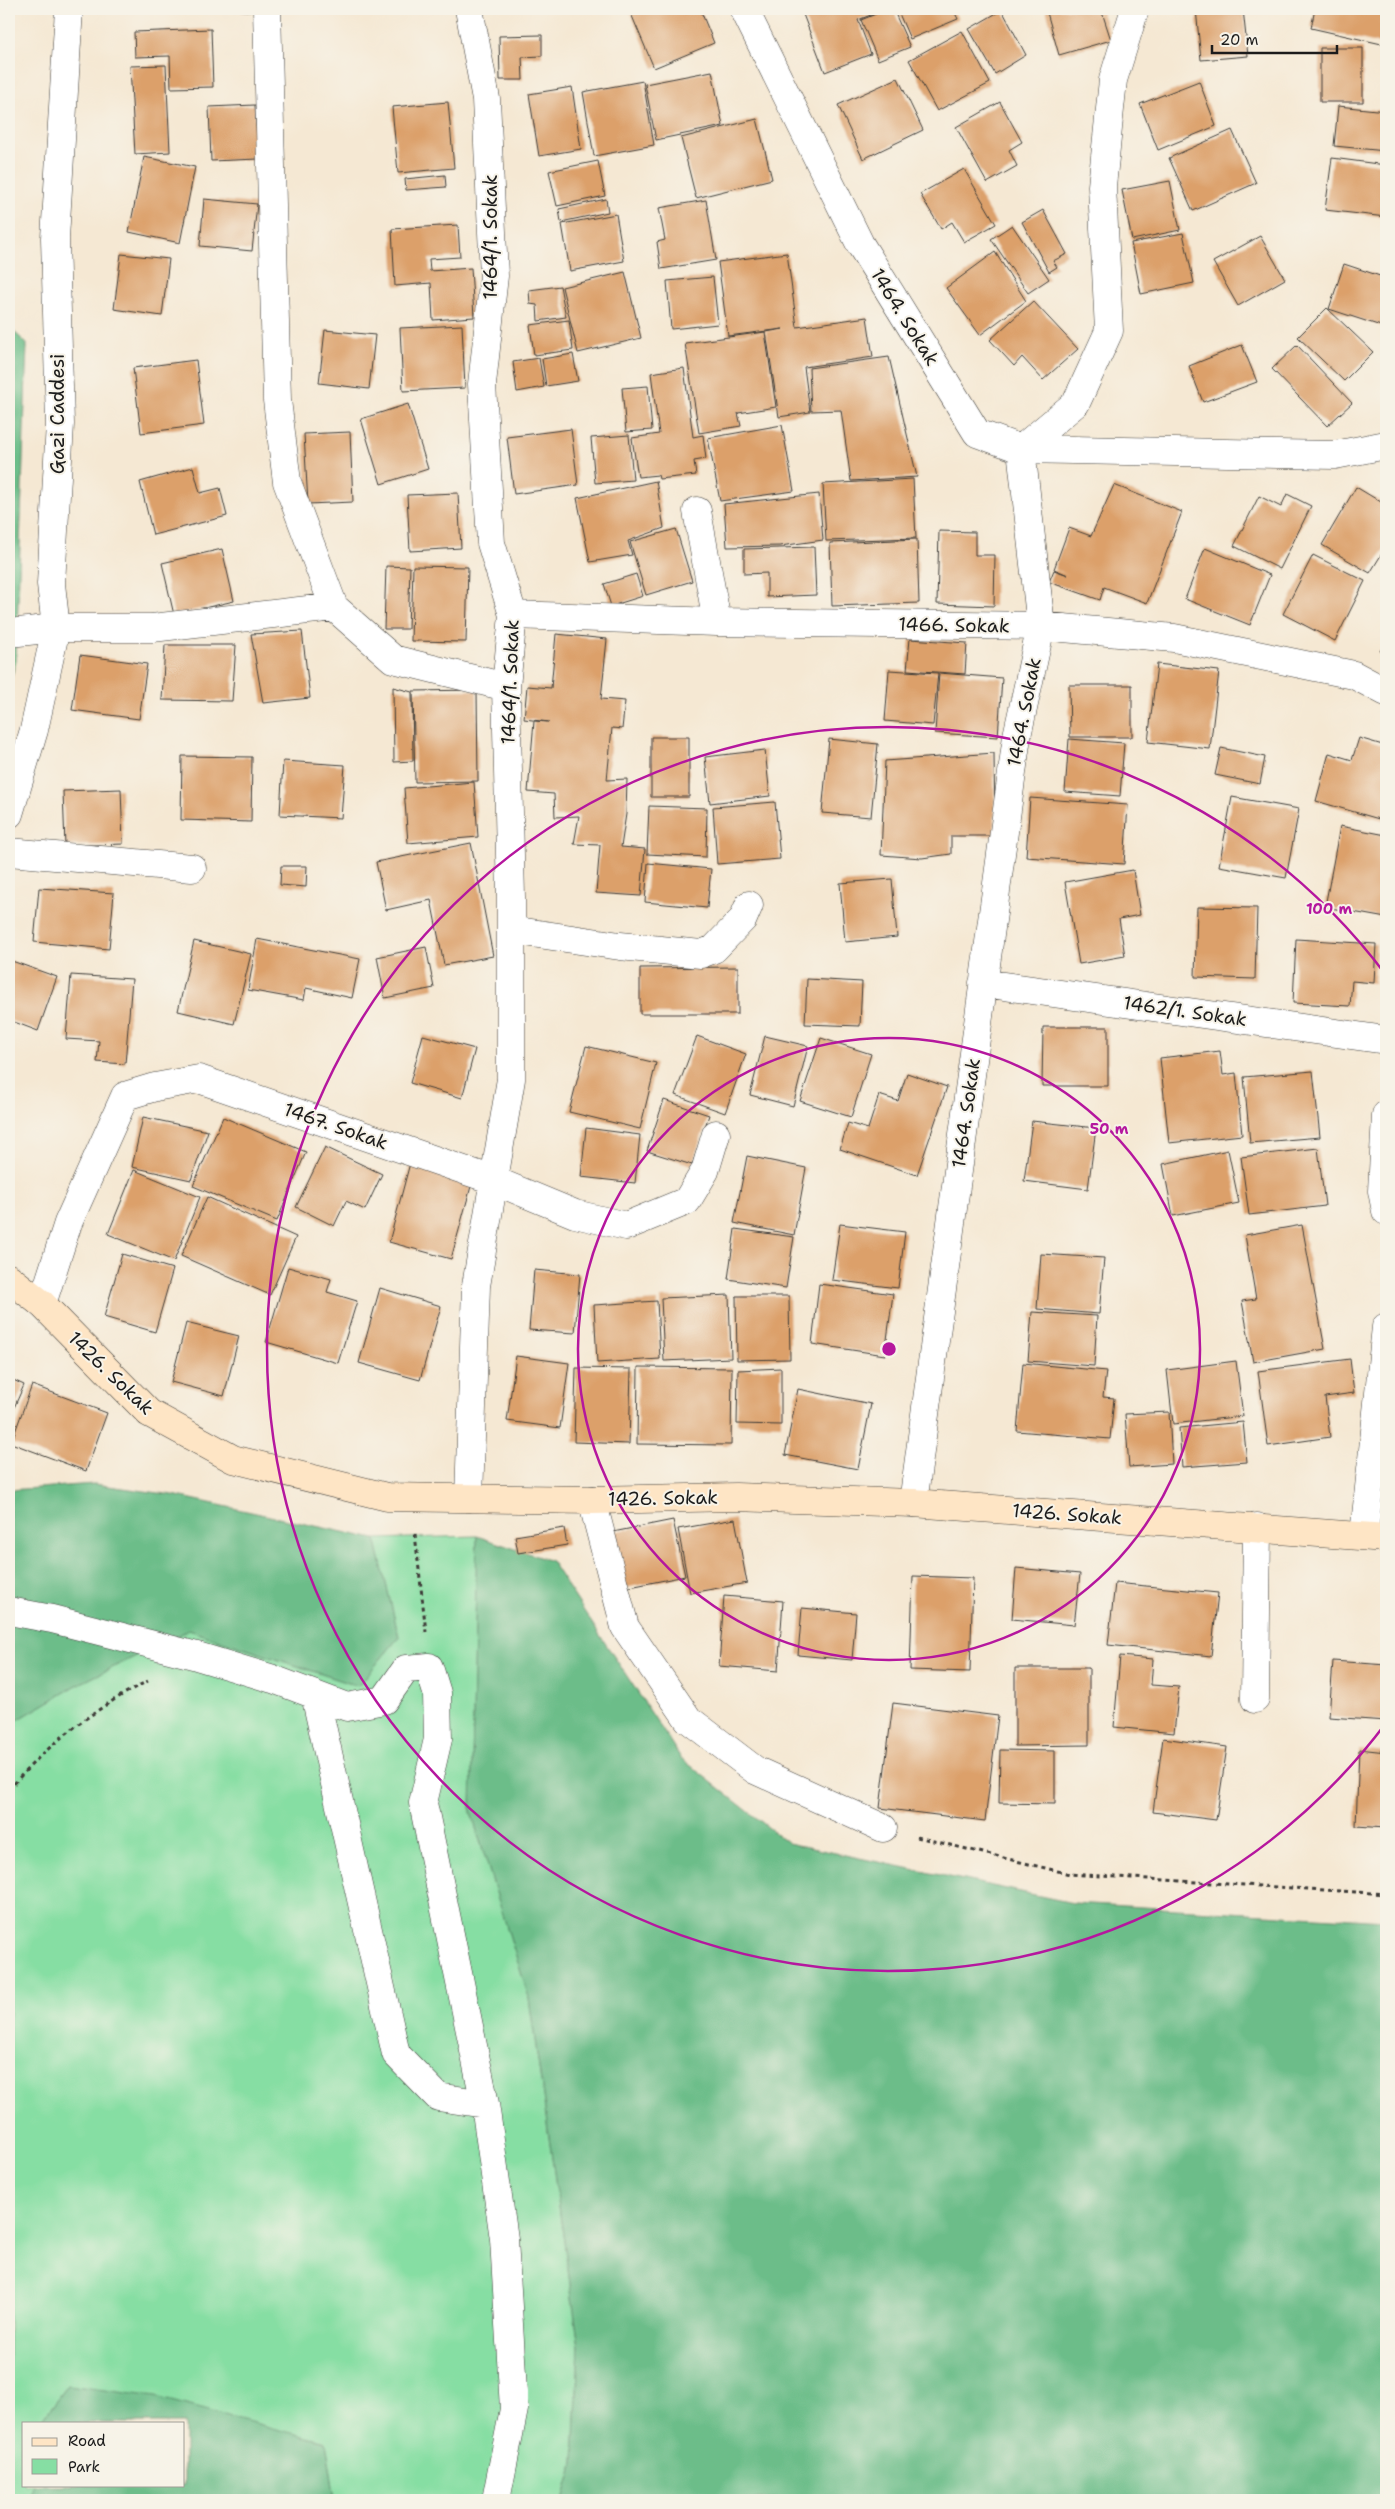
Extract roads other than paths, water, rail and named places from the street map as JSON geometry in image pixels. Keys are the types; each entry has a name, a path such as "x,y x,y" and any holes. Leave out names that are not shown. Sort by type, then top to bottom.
{"main road":[{"name":"1426. Sokak","path":"9,1278 42,1304 150,1413 233,1459 387,1497 411,1499 592,1500 736,1497 913,1503 1375,1536"}],"street":[{"name":"Gazi Caddesi","path":"9,814 34,730 56,628 52,584 60,424 55,238 69,9"},
{"path":"267,9 277,400 287,482 334,607 394,659 506,687"},
{"name":"1464/1. Sokak","path":"469,9 486,99 494,276 482,384 491,543 513,615 506,687 511,930 511,1079 476,1286 469,1498"},
{"name":"1464. Sokak","path":"744,9 860,244 977,433 1021,449 1041,626 1017,736 913,1503"},
{"path":"1021,449 1076,403 1109,331 1102,186 1113,80 1135,9"},
{"path":"1021,449 1334,455 1386,445"},
{"path":"697,511 717,622"},
{"path":"9,633 56,628 152,628 334,607"},
{"name":"1466. Sokak","path":"513,615 717,622 1041,626 1174,638 1354,675 1386,692"},
{"path":"9,852 192,868"},
{"path":"511,930 620,946 700,954 714,949 742,919 749,905"},
{"name":"1462/1. Sokak","path":"983,983 1386,1040"},
{"name":"1467. Sokak","path":"42,1304 68,1223 125,1096 155,1087 199,1079 494,1180 575,1214 626,1226 687,1200 705,1171 716,1134"},
{"path":"1386,1115 1382,1190 1386,1211"},
{"path":"1375,1536 1386,1327"},
{"path":"592,1500 625,1626 688,1719 754,1770 883,1828"},
{"path":"1255,1699 1257,1527"},
{"path":"9,1611 52,1619 198,1656 315,1694 347,1707 384,1700 406,1669 429,1667 437,1693 438,1739 423,1802 485,2104 504,2239 514,2409 496,2500"},
{"path":"315,1694 396,2054 438,2097 485,2104"}]}
